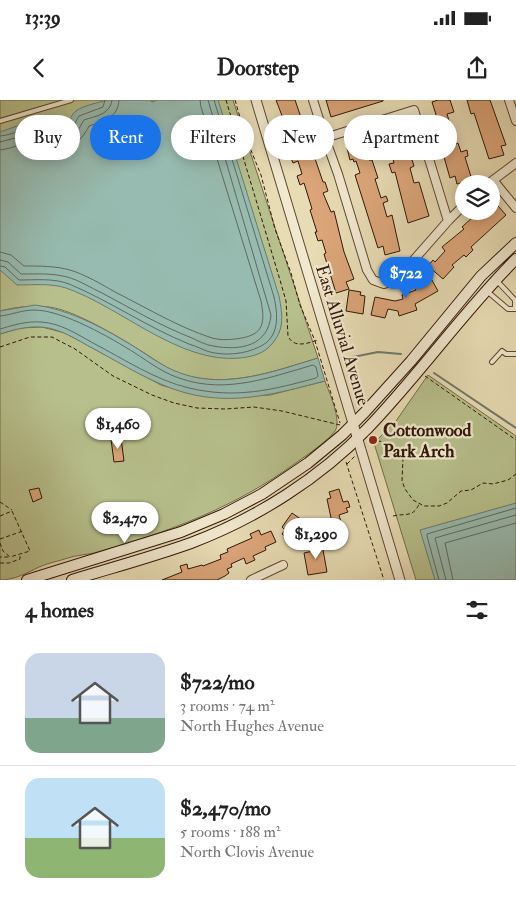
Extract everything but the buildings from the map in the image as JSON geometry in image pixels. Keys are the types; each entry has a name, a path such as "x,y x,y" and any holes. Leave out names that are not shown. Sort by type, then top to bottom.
{"main road":[{"path":"27,580 181,532 224,514 262,494 308,463 353,424 411,361 481,276 516,243"},
{"path":"486,290 485,286 488,278 516,249"},
{"path":"72,580 92,577 183,545 230,526 269,505 315,474 358,438 402,390 486,290 516,259"},
{"path":"92,577 92,569 97,566 157,546 181,532"}],"street":[{"name":"East Alluvial Avenue","path":"256,100 400,580"},
{"path":"313,100 318,115"},
{"path":"509,100 516,121"},
{"path":"334,135 414,110 448,221"},
{"path":"333,160 367,270 373,280 378,283 384,284 397,279 455,214"},
{"path":"500,175 516,163"},
{"path":"500,191 516,208"},
{"path":"251,580 283,565"}],"lane":[{"path":"0,121 71,100"},
{"path":"486,290 508,309 516,309 515,300 495,280"},
{"path":"492,362 502,351 506,354 516,354"}],"path":[{"path":"226,100 286,301 288,336 290,340 298,344 326,337"},
{"path":"0,346 30,337 52,337 75,349 113,376 152,395 174,402 196,408 254,407 282,411 340,425 315,341 300,306 291,273 275,229 261,175 246,138 235,100"},
{"path":"426,376 516,440"},
{"path":"371,438 392,444 401,453 403,458 402,481 404,489 412,500 429,507 446,503 461,491 471,490 484,483 493,484 508,480 516,474"},
{"path":"347,464 384,580"},
{"path":"0,502 12,511 30,551 0,557"},
{"path":"393,516 411,515 416,512 419,504"},
{"path":"0,516 12,511"},
{"path":"0,538 22,531"},
{"path":"0,543 3,551 10,556"},
{"path":"0,563 20,560 20,554"}],"green space":[{"path":"0,100 233,100 238,115 171,115 171,160 253,160 318,358 269,373 235,379 201,379 172,370 83,318 59,309 30,306 0,311"},
{"path":"42,327 65,333 161,385 188,393 213,397 270,395 325,381 334,406 337,426 332,435 323,443 274,478 200,517 148,537 94,553 50,563 25,574 0,580 0,334 20,328"},
{"path":"428,375 516,436 516,580 416,580 374,443 396,421"}],"water":[{"path":"107,100 150,100 152,102 158,100 218,100 223,115 171,115 171,160 237,160 279,296 282,317 280,330 274,342 268,348 254,355 240,358 217,357 195,352 173,343 87,297 66,288 54,285 17,285 0,270 0,132 15,127 15,160 80,160 80,115 73,115 79,109"},
{"path":"35,305 58,310 91,323 113,334 167,367 183,374 217,380 234,379 268,373 318,358 325,381 290,390 239,398 204,397 186,393 150,379 62,332 48,328 31,327 0,334 0,311"},
{"path":"516,503 516,580 435,580 420,530"}],"waterway":[{"path":"348,358 378,352 401,354"},
{"path":"434,373 516,428"}],"place":[{"name":"Cottonwood Park Arch","path":"373,440"}]}
